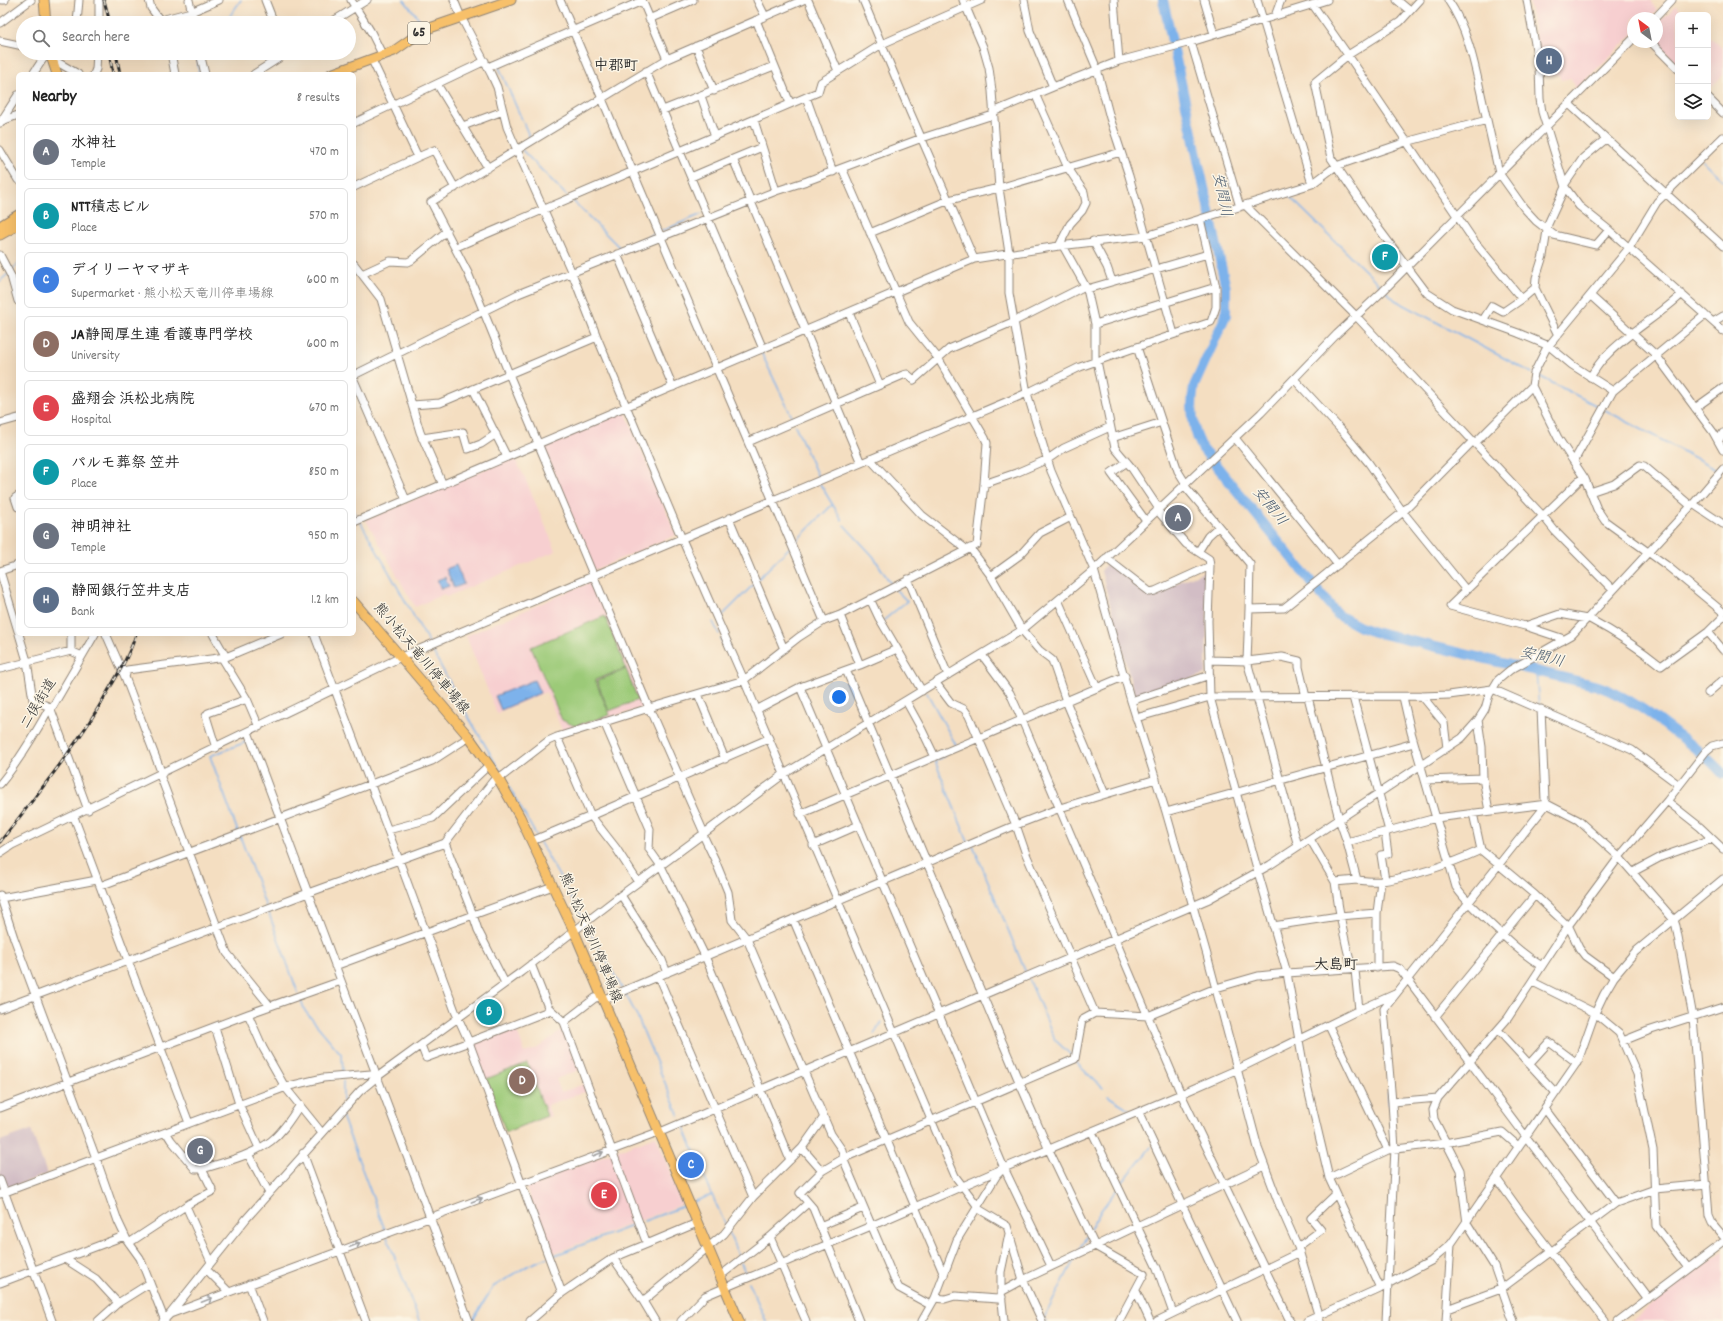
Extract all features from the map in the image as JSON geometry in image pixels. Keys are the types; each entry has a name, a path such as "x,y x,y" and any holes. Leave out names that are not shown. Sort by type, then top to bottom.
{"main road":[{"path":"44,0 45,16"},
{"name":"65","path":"337,72 383,56 424,30 461,17 490,4 511,0"},
{"path":"51,60 56,72"},
{"path":"0,226 16,216"},
{"path":"0,235 16,226"},
{"name":"熊小松天竜川停車場線","path":"356,604 469,737 489,766 501,777 574,931 658,1133 739,1321"}],"street":[{"path":"2,19 31,0"},
{"path":"78,16 79,0"},
{"path":"98,16 99,0"},
{"path":"149,0 151,8 158,16"},
{"path":"189,0 192,16"},
{"path":"178,16 219,0"},
{"path":"265,0 271,16"},
{"path":"351,0 371,32 383,56"},
{"path":"342,16 366,0"},
{"path":"454,0 461,17 497,87 503,111 517,150 572,273 597,337 682,539 744,680 955,1176 976,1204 977,1208 1007,1226 1023,1280 1042,1321"},
{"path":"560,0 662,236 824,621"},
{"path":"356,121 437,84 573,30 642,0 667,59"},
{"path":"650,19 693,0"},
{"path":"757,0 765,16"},
{"path":"803,0 667,59 431,202 468,272 482,311 595,576 649,708 715,860 728,892 732,920 747,939 831,1134 842,1150 863,1208 894,1281 899,1288 930,1305"},
{"path":"808,0 838,71"},
{"path":"863,0 974,259"},
{"path":"456,247 818,92 821,82 882,44 964,3 982,0"},
{"path":"1024,0 1030,31 1053,87"},
{"path":"1068,0 1097,69 1174,334"},
{"path":"1114,0 1119,61"},
{"path":"1204,0 1214,34"},
{"path":"1257,0 1312,184"},
{"path":"1275,16 1281,0"},
{"path":"356,373 518,294 708,217 994,113 1036,96 1053,87 1119,61 1191,42 1327,0"},
{"path":"1397,0 1410,11"},
{"path":"1420,0 1400,22 1348,55 1315,82 1331,158 1426,293 1452,309 1549,346 1572,365 1613,391"},
{"path":"1448,0 1455,10 1465,31 1499,173 1524,208 1546,230 1554,235 1596,245 1609,230"},
{"path":"1527,0 1539,66 1540,99 1546,126 1565,185 1579,206 1609,230 1723,331"},
{"path":"1661,12 1672,0"},
{"path":"964,3 984,47 989,68 994,113 999,188 1009,253 1009,293 1027,393 1058,490 1094,570 1136,718 1156,779 1193,905 1264,1166 1299,1249 1320,1318"},
{"path":"1313,5 1458,216 1494,266 1522,299"},
{"path":"756,20 790,103"},
{"path":"0,41 16,44"},
{"path":"1191,42 1242,206 1356,316 1543,516 1555,531 1613,590"},
{"path":"166,1319 206,1268 303,1154 360,1091 377,1077 459,1018 638,882 784,774 1022,630 1094,570 1235,438 1627,45"},
{"path":"696,46 714,91"},
{"path":"1657,48 1675,66"},
{"path":"35,72 45,60"},
{"path":"57,60 75,72"},
{"path":"95,72 97,60"},
{"path":"172,60 175,72"},
{"path":"201,60 204,72"},
{"path":"257,72 277,60"},
{"path":"372,60 418,157"},
{"path":"663,110 774,66"},
{"path":"646,71 763,349"},
{"path":"437,84 488,168"},
{"path":"701,96 715,136"},
{"path":"1036,96 1068,168 1084,192 1086,203 1082,211 1070,224 1060,246"},
{"path":"806,97 833,172"},
{"path":"1,122 16,99"},
{"path":"1711,101 1723,113"},
{"path":"1569,104 1723,246"},
{"path":"463,126 503,111"},
{"path":"1,122 16,116"},
{"path":"754,120 776,191"},
{"path":"358,521 974,259 1092,241 1146,236 1312,184 1336,166 1406,142 1486,120"},
{"path":"1525,626 1560,614 1587,619 1613,631 1638,647 1661,666 1708,632 1722,611 1649,552 1605,521 1597,509 1583,476 1558,438 1532,386 1534,374 1549,346 1629,248 1657,202 1723,137"},
{"path":"1558,335 1535,288 1536,278 1543,256 1546,230 1550,216 1565,185 1583,158 1606,139"},
{"path":"691,177 762,147"},
{"path":"0,150 16,177"},
{"path":"356,186 434,150 455,188"},
{"path":"870,233 949,200 999,188 1121,152"},
{"path":"733,159 861,463"},
{"path":"0,1009 445,842 493,781 501,777 548,741 604,722 744,680 784,649 824,621 840,615 977,544 987,443 938,358 909,322 842,168"},
{"path":"0,853 12,845 74,817 248,732 337,696 401,657 1027,393 1096,361 1211,322 1216,307 1216,287 1200,219"},
{"path":"362,274 390,261 408,262 412,260 447,231"},
{"path":"1092,241 1108,267 1112,281"},
{"path":"1060,246 1086,287 1095,324 1096,361 1115,448 1127,462 1158,509 1186,544 1209,559 1210,697 1287,973 1306,1085 1329,1178 1380,1288"},
{"path":"617,254 673,387"},
{"path":"748,442 907,374 914,380 949,349 1015,321 1086,287 1208,254"},
{"path":"0,255 11,276 16,294"},
{"path":"356,266 381,299 422,438 443,484"},
{"path":"1095,324 1216,287"},
{"path":"1483,320 1492,306 1503,312 1535,288"},
{"path":"1590,377 1607,355 1682,294"},
{"path":"1591,296 1656,355 1719,440 1723,450"},
{"path":"849,313 880,385"},
{"path":"1574,461 1613,391 1705,315"},
{"path":"1713,322 1723,316"},
{"path":"412,405 440,403 597,337"},
{"path":"1137,347 1178,471 1185,484 1250,564 1248,661 1256,697 1298,846"},
{"path":"1294,379 1343,432 1368,462 1403,512 1466,590"},
{"path":"356,385 406,500"},
{"path":"1249,609 1284,608 1403,512 1532,386"},
{"path":"1695,408 1723,388"},
{"path":"473,389 507,457"},
{"path":"0,423 16,419"},
{"path":"1112,438 1162,422"},
{"path":"984,484 1009,476 1110,427"},
{"path":"422,438 463,432 468,449 481,444 496,434"},
{"path":"1719,440 1723,432"},
{"path":"1235,438 1338,565"},
{"path":"870,459 922,515 968,549 991,576 1022,630 1040,650 1052,660 1066,701 1105,794"},
{"path":"1127,462 1111,473 1146,521"},
{"path":"1590,492 1614,484 1640,465 1644,466 1692,505 1723,524"},
{"path":"166,1319 249,1284 658,1133 1209,899 1258,872 1310,839 1462,738 1478,720 1492,689 1498,680 1510,670 1572,634 1722,471"},
{"path":"1562,641 1561,638 1525,626 1450,606 1583,476"},
{"path":"991,576 1020,555 1040,533 1071,517"},
{"path":"729,518 784,649"},
{"path":"1198,552 1208,536 1218,526"},
{"path":"1106,558 1150,592 1210,566"},
{"path":"16,566 0,571 16,624"},
{"path":"908,579 948,675"},
{"path":"870,599 922,691"},
{"path":"1058,600 1097,688"},
{"path":"840,615 860,664"},
{"path":"1708,632 1723,650"},
{"path":"20,636 27,661 33,700 50,707 88,810"},
{"path":"71,636 71,650"},
{"name":"二俣街道","path":"0,784 14,767 50,707 53,706 94,636"},
{"path":"107,636 125,677 218,927 231,958 270,1006"},
{"path":"214,636 259,727"},
{"path":"125,677 127,670 224,658 276,636"},
{"path":"315,636 562,1292"},
{"path":"756,710 800,687 897,649"},
{"path":"0,669 71,650 82,656"},
{"path":"982,655 1010,693 1181,1094 1290,1321"},
{"path":"1209,660 1248,661 1282,657 1299,661 1299,667 1339,820 1347,842 1357,880"},
{"path":"846,670 1020,1084 1049,1150 1095,1246 1144,1274"},
{"path":"1131,701 1210,675"},
{"path":"800,814 1125,676"},
{"path":"1708,693 1723,680"},
{"path":"936,683 951,703 964,709 969,716 1016,825 1026,854 1095,1013"},
{"path":"800,687 940,1014 1004,1168 1051,1266"},
{"path":"1136,718 1210,697 1422,696 1449,695 1492,689 1632,750 1679,785"},
{"path":"698,694 725,759"},
{"path":"1403,696 1414,743 1448,864 1456,887 1468,902 1503,935 1542,966"},
{"path":"1422,696 1444,723 1447,748"},
{"path":"1353,697 1379,793 1387,832 1388,854 1381,856 1383,881 1377,913 1377,968"},
{"path":"216,748 206,716 208,713 246,699"},
{"path":"906,701 935,757"},
{"path":"1540,709 1545,800 1547,804"},
{"path":"1478,720 1482,747 1483,778 1489,811"},
{"path":"604,722 650,829 650,849 705,956 790,1160"},
{"path":"248,732 469,1321"},
{"path":"166,1319 140,1258 124,1236 14,938 1,896 99,883 190,852 432,761 469,737"},
{"path":"557,737 591,816 616,848 638,882"},
{"path":"532,841 725,759 768,739"},
{"path":"1166,812 1414,743"},
{"path":"1513,1321 1494,1266 1467,1223 1460,1170 1434,1119 1433,1110 1438,1098 1508,1018 1533,982 1568,926 1619,857 1667,801 1706,751 1712,746 1723,743"},
{"path":"388,830 433,818 489,766"},
{"path":"1425,780 1483,778"},
{"path":"564,1022 596,998 601,998 667,973 1016,825 1060,808 1156,779"},
{"path":"1667,801 1723,849"},
{"path":"1386,1321 1389,1283 1392,1102 1384,1009 1547,804"},
{"path":"1347,842 1436,818 1547,804 1578,820 1619,857 1674,920 1693,1017 1709,1216 1712,1223 1723,1236"},
{"path":"1473,813 1481,850 1497,865 1535,895 1568,926 1579,948 1585,956 1614,977"},
{"path":"74,817 189,1123"},
{"path":"813,845 859,825"},
{"path":"1310,839 1335,882 1339,916 1352,968 1355,970 1359,1010"},
{"path":"1633,872 1661,857 1712,839"},
{"path":"445,842 478,930 505,983"},
{"path":"1335,882 1357,880 1383,881 1407,876 1448,864 1481,850"},
{"path":"1307,1321 1320,1318 1431,1261 1451,1244 1577,1063 1595,1013 1614,977 1635,952 1723,879"},
{"path":"335,966 553,886"},
{"path":"621,895 662,960 667,973"},
{"path":"1435,1017 1535,895"},
{"path":"1273,926 1339,916 1377,913"},
{"path":"793,919 944,1275"},
{"path":"531,964 548,1007 564,1022 647,1244"},
{"path":"859,1321 813,1208 800,1193 822,1171 844,1158 1020,1084 1075,1059 1082,1020 1095,1013 1148,1016 1216,988 1258,976 1393,966 1400,969 1648,1299"},
{"path":"658,976 753,1197"},
{"path":"0,1108 215,1026 341,981"},
{"path":"1533,982 1595,1013 1619,1033 1640,1087 1653,1150 1656,1226 1688,1268"},
{"path":"681,1321 706,1296 1004,1168 1139,1113 1238,1070 1359,1010 1396,994"},
{"path":"1623,1041 1648,1031 1723,1008"},
{"path":"421,1045 426,1058 551,1010"},
{"path":"248,1014 263,1048 285,1087 322,1133"},
{"path":"215,1026 239,1104 259,1148"},
{"path":"1329,1026 1392,1150"},
{"path":"1498,1030 1556,1093"},
{"path":"1530,1064 1549,1042 1577,1063"},
{"path":"2,1193 285,1087 323,1078 371,1074 377,1077"},
{"path":"1392,1102 1438,1098"},
{"path":"166,1132 195,1169 202,1169 248,1154 272,1141 300,1105"},
{"path":"1545,1109 1616,1203"},
{"path":"1139,1113 1237,1321"},
{"path":"643,1301 724,1234 753,1197 802,1148 824,1117"},
{"path":"1092,1132 1157,1268 1173,1313"},
{"path":"1329,1178 1392,1150 1445,1143 1502,1132 1518,1146"},
{"path":"802,1148 822,1171"},
{"path":"248,1154 269,1193"},
{"path":"303,1154 366,1321"},
{"path":"935,1298 945,1299 954,1296 998,1299 1001,1295 1023,1280 1051,1266 1264,1166"},
{"path":"922,1321 935,1298 957,1240 997,1175 1004,1168"},
{"path":"129,1243 190,1203 213,1192 202,1169"},
{"path":"1497,1179 1522,1214 1605,1321"},
{"path":"0,1180 2,1193 52,1321"},
{"path":"1447,1309 1501,1289 1616,1203 1655,1189 1707,1184"},
{"path":"1157,1321 1265,1269 1299,1249 1321,1230 1310,1218 1336,1194"},
{"path":"720,1276 770,1237 808,1203"},
{"path":"186,1206 211,1262"},
{"path":"820,1226 863,1208"},
{"path":"530,1321 562,1292 612,1258 697,1223"},
{"path":"1004,1321 1001,1295 1001,1272 1009,1233"},
{"path":"0,1283 124,1236"},
{"path":"770,1237 806,1321"},
{"path":"1618,1321 1723,1242"},
{"path":"1446,1321 1451,1244"},
{"path":"612,1258 643,1301 654,1321"},
{"path":"65,1259 96,1279 118,1303"},
{"path":"206,1268 229,1292"},
{"path":"1118,1321 1136,1291 1144,1274 1157,1268"},
{"path":"98,1321 118,1303 150,1283"},
{"path":"249,1284 263,1321"},
{"path":"1136,1291 1150,1321"}],"shaded area":[{"path":"1529,0 1651,0 1657,11 1627,12 1627,40 1575,90 1571,78 1561,80 1558,74 1547,76 1542,73"},
{"path":"1676,6 1683,12 1675,12 1675,61 1661,48 1663,48 1663,18"},
{"path":"1711,38 1723,49 1723,75 1711,87"},
{"path":"623,410 625,411 676,535 594,570 542,445"},
{"path":"514,457 525,478 556,551 446,597 444,594 415,607 366,520"},
{"path":"1108,562 1150,594 1208,570 1206,674 1135,697 1101,571"},
{"path":"593,581 645,707 565,731 562,730 546,692 497,713 466,636"},
{"path":"515,1026 525,1053 538,1048 564,1028 579,1070 556,1079 561,1092 585,1084 588,1091 547,1105 551,1116 506,1133 472,1043"},
{"path":"31,1130 47,1174 6,1189 0,1173 0,1141"},
{"path":"656,1136 683,1204 551,1254 525,1185"},
{"path":"1723,1251 1723,1321 1631,1321"}],"green space":[{"path":"605,616 626,668 595,680 610,715 575,726 562,720 531,647"},
{"path":"626,669 638,700 609,711 597,681"},
{"path":"527,1063 547,1116 506,1132 486,1079"}],"water":[{"path":"456,565 464,584 454,588 446,569"},
{"path":"445,577 449,586 441,589 437,580"},
{"path":"534,680 540,693 501,710 495,696"}],"waterway":[{"path":"230,16 241,0"},
{"path":"404,0 424,25"},
{"name":"安間川","path":"1163,0 1226,288 1226,315 1194,386 1192,402 1193,418 1196,433 1202,448 1338,615 1360,627 1374,632 1598,686 1609,690 1639,707 1701,752 1723,774"},
{"path":"198,60 198,72"},
{"path":"498,65 530,138"},
{"path":"522,150 567,196"},
{"path":"1703,161 1723,181"},
{"path":"1287,194 1383,288"},
{"path":"572,200 621,249 656,233"},
{"path":"662,231 702,214"},
{"path":"11,271 16,266"},
{"path":"0,281 8,274"},
{"path":"1386,291 1395,300 1532,373"},
{"path":"761,352 793,419"},
{"path":"1535,374 1601,408"},
{"path":"1605,410 1718,470"},
{"path":"795,425 818,477"},
{"path":"820,484 842,520"},
{"path":"794,543 832,505"},
{"path":"356,514 358,518"},
{"path":"360,521 429,643"},
{"path":"844,525 873,556 891,584"},
{"path":"757,580 790,547"},
{"path":"721,617 753,585"},
{"path":"884,620 907,601 896,590"},
{"path":"713,622 719,634"},
{"path":"721,639 725,648"},
{"path":"432,650 502,774"},
{"path":"1536,671 1539,707"},
{"path":"927,693 956,745"},
{"path":"238,832 210,756 246,742"},
{"path":"937,760 945,756"},
{"path":"935,761 968,842"},
{"path":"504,778 536,835"},
{"path":"240,836 266,907"},
{"path":"539,841 583,918"},
{"path":"973,845 1026,973"},
{"path":"268,911 298,993"},
{"path":"587,927 622,988"},
{"path":"1029,979 1055,1040 1071,1055"},
{"path":"625,993 636,1014 679,1116"},
{"path":"301,1000 305,1011 342,1055 343,1072"},
{"path":"874,1034 882,1022"},
{"path":"1074,1061 1103,1088"},
{"path":"343,1081 343,1101"},
{"path":"1388,1092 1389,1108"},
{"path":"1108,1096 1129,1109"},
{"path":"342,1116 385,1230"},
{"path":"684,1127 726,1226"},
{"path":"1121,1184 1151,1147"},
{"path":"1090,1229 1102,1209 1117,1189"},
{"path":"693,1202 712,1195"},
{"path":"644,1221 684,1206"},
{"path":"550,1257 634,1225"},
{"path":"728,1231 739,1257"},
{"path":"1079,1250 1087,1234"},
{"path":"387,1237 419,1321"},
{"path":"473,1320 493,1287 529,1265 547,1258"},
{"path":"1046,1321 1044,1318 1075,1258"},
{"path":"741,1263 746,1274"},
{"path":"749,1282 766,1321"}],"railway":[{"path":"104,0 108,16"},
{"path":"110,60 113,72"},
{"path":"117,60 120,72"},
{"path":"0,842 71,750 120,670 131,649 135,636"}],"place":[{"name":"静岡銀行笠井支店","path":"1549,61"},
{"name":"パルモ葬祭 笠井","path":"1385,257"},
{"name":"水神社","path":"1178,518"},
{"name":"NTT積志ビル","path":"489,1012"},
{"name":"JA静岡厚生連 看護専門学校","path":"522,1081"},
{"name":"神明神社","path":"200,1151"},
{"name":"デイリーヤマザキ","path":"691,1165"},
{"name":"盛翔会 浜松北病院","path":"604,1195"}],"district":[{"name":"中郡町","path":"616,67"},
{"name":"大島町","path":"1336,966"}]}
